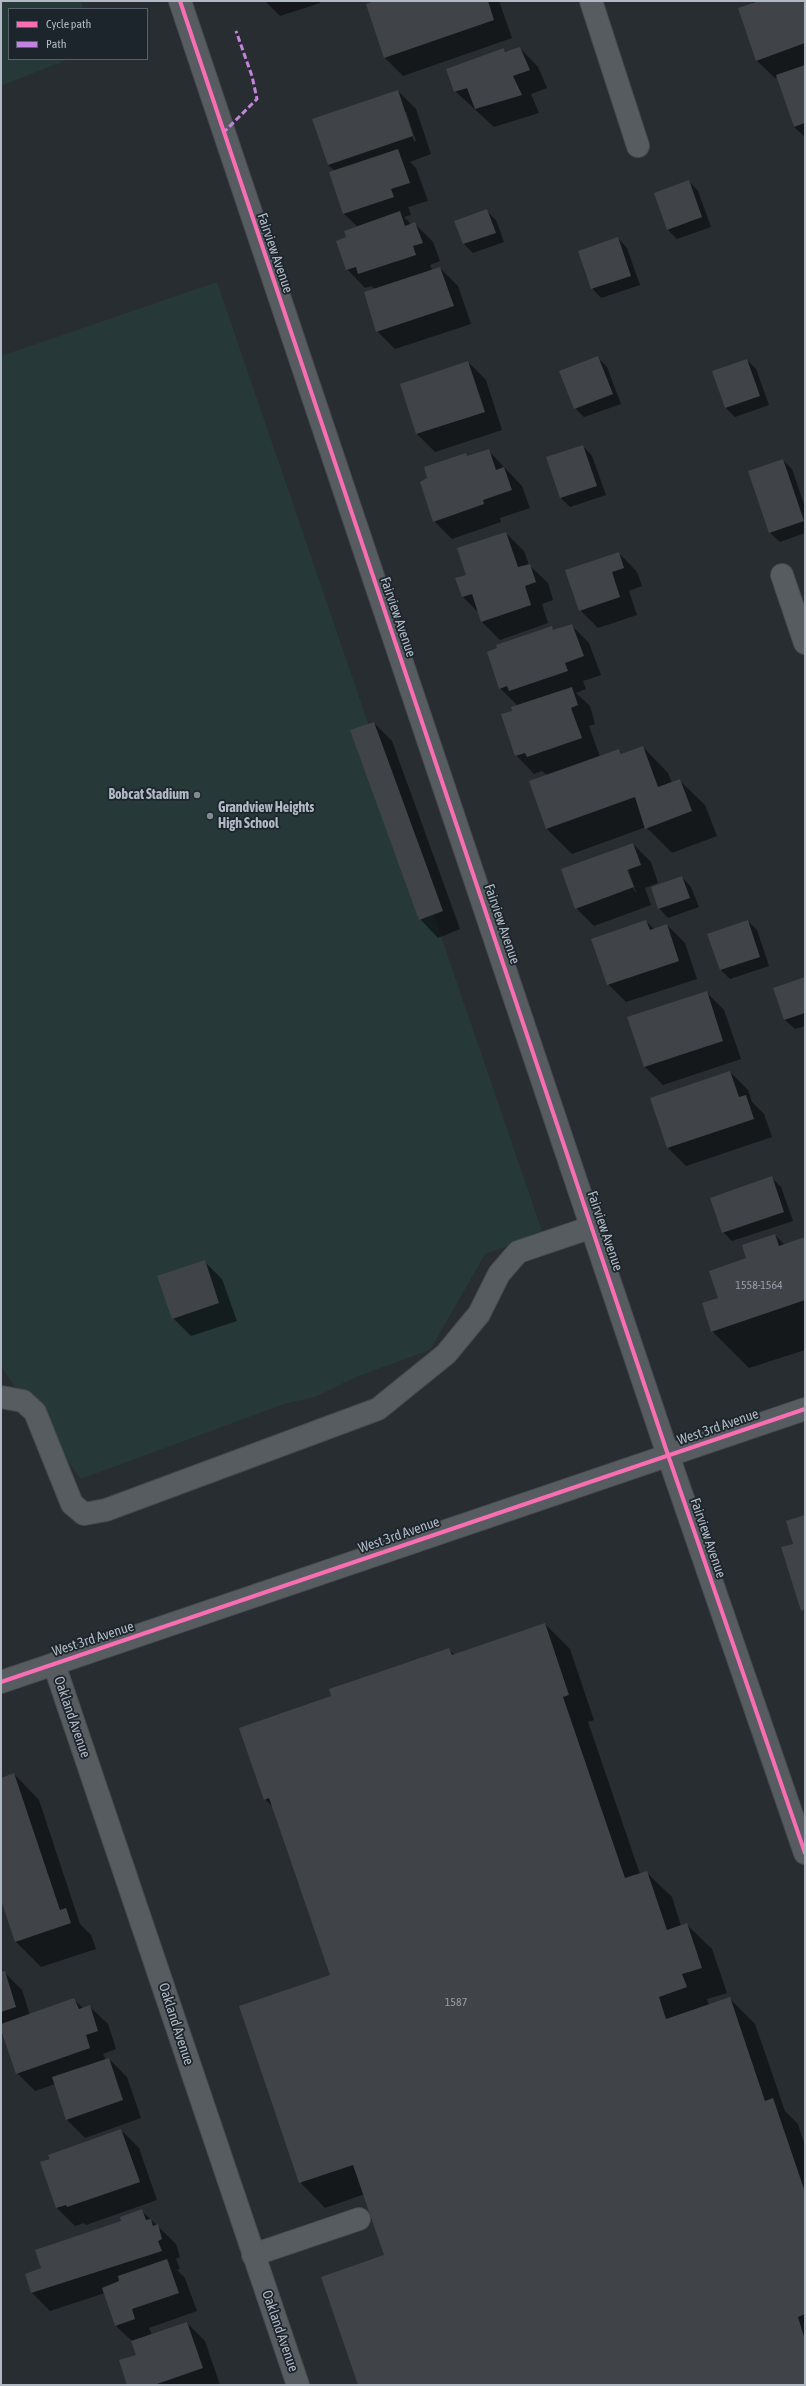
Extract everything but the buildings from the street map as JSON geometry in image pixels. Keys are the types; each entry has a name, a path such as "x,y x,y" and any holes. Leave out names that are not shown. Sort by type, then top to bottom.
{"street":[{"name":"Fairview Avenue","path":"180,1 668,1455 805,1853"},
{"path":"591,1 638,146"},
{"path":"782,575 805,643"},
{"path":"1,1397 23,1401 36,1412 72,1504 84,1514 106,1510 378,1409 446,1354 479,1314 499,1274 518,1252 592,1227"},
{"name":"West 3rd Avenue","path":"1,1682 805,1409"},
{"name":"Oakland Avenue","path":"54,1664 298,2385"},
{"path":"253,2255 358,2219"}],"shaded area":[{"path":"1,1 81,1 83,8 8,8 8,60 66,60 1,86"},
{"name":"Bobcat Stadium","path":"217,282 543,1234 485,1254 430,1350 356,1377 315,1397 284,1404 81,1479 1,1367 1,356"}],"marked path":[{"path":"223,133 257,99 252,76 236,31"}],"cycle path":[{"path":"180,1 668,1455 805,1853"},
{"path":"1,1682 805,1409"}],"place":[{"name":"Bobcat Stadium","path":"197,795"},
{"name":"Grandview Heights High School","path":"210,816"}]}
